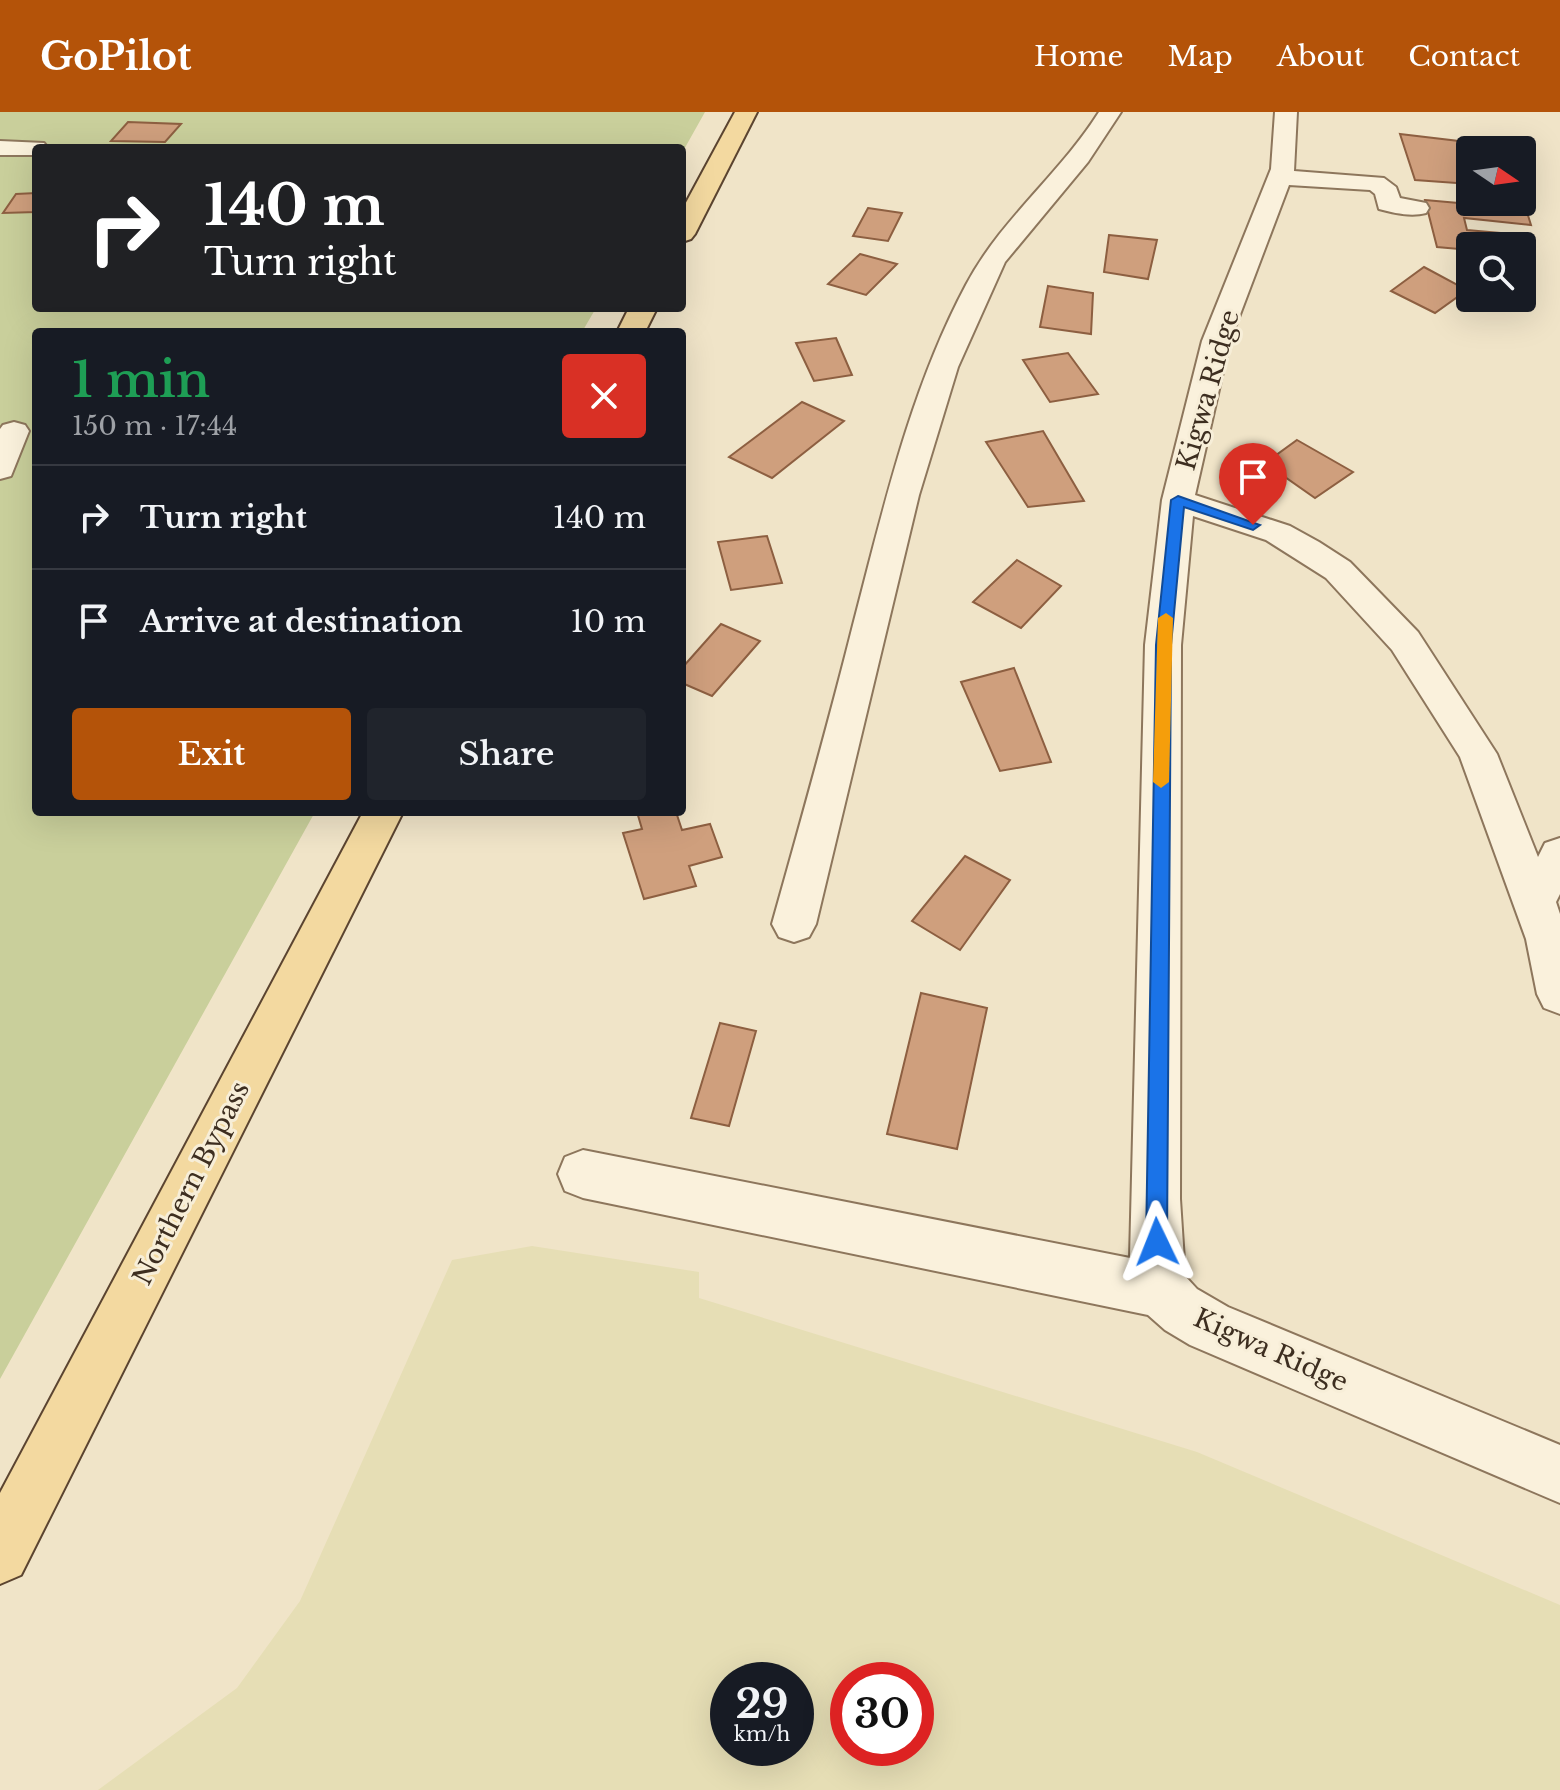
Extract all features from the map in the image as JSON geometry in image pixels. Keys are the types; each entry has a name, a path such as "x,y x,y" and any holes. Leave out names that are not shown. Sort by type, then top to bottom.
{"main road":[{"path":"686,226 746,112"},
{"name":"Northern Bypass","path":"0,1554 381,816"}],"street":[{"path":"794,924 911,462 954,338 980,282 1016,232 1076,161 1110,112"},
{"name":"Kigwa Ridge","path":"1280,113 1280,177 1216,341 1178,500 1163,645 1155,1199 1157,1264 1162,1291 1177,1307 1209,1326 1560,1474"},
{"path":"0,148 32,148"},
{"path":"1280,177 1376,183 1387,192 1388,204 1417,208"},
{"path":"0,469 14,431"},
{"path":"1178,500 1278,533 1307,550 1338,570 1405,641 1478,754 1548,939 1560,994"},
{"path":"1534,902 1560,855"},
{"path":"583,1174 1162,1291"}],"shaded area":[{"path":"532,1246 699,1272 699,1298 1197,1452 1560,1605 1560,1790 98,1790 237,1688 300,1601 452,1260"}],"green space":[{"path":"0,112 705,112 686,146 32,144 32,312 594,312 584,328 32,328 32,816 313,816 0,1379"}],"building":[{"path":"128,122 181,124 165,142 111,141"},
{"path":"1400,134 1456,141 1456,183 1415,180"},
{"path":"32,193 32,212 3,213 16,194"},
{"path":"1425,200 1456,203 1456,216 1528,216 1531,225 1464,218 1467,230 1489,232 1456,232 1456,249 1437,247"},
{"path":"868,208 902,213 888,241 853,236"},
{"path":"1109,235 1157,240 1148,279 1104,272"},
{"path":"860,254 897,264 866,295 828,284"},
{"path":"1424,267 1456,284 1456,298 1435,313 1391,291"},
{"path":"1048,286 1093,293 1091,334 1040,327"},
{"path":"836,338 852,375 814,381 796,343"},
{"path":"1068,353 1098,394 1050,402 1023,360"},
{"path":"802,402 844,421 772,478 729,457"},
{"path":"1043,431 1084,501 1028,507 986,442"},
{"path":"1297,440 1353,472 1315,498 1265,463"},
{"path":"767,536 782,583 731,590 718,542"},
{"path":"1017,560 1061,586 1021,628 973,602"},
{"path":"721,624 760,641 712,696 686,685 686,663"},
{"path":"1014,668 1051,762 1000,771 961,682"},
{"path":"638,816 677,816 682,830 710,824 722,857 689,866 696,886 644,899 623,833 642,829"},
{"path":"965,856 1010,880 960,950 912,921"},
{"path":"921,993 987,1008 957,1149 887,1134"},
{"path":"720,1023 756,1031 729,1126 691,1118"}],"slow traffic":[{"path":"1161,782 1166,618"}],"route":[{"path":"1157,1242 1155,1199 1163,645 1178,500 1253,525"}]}
